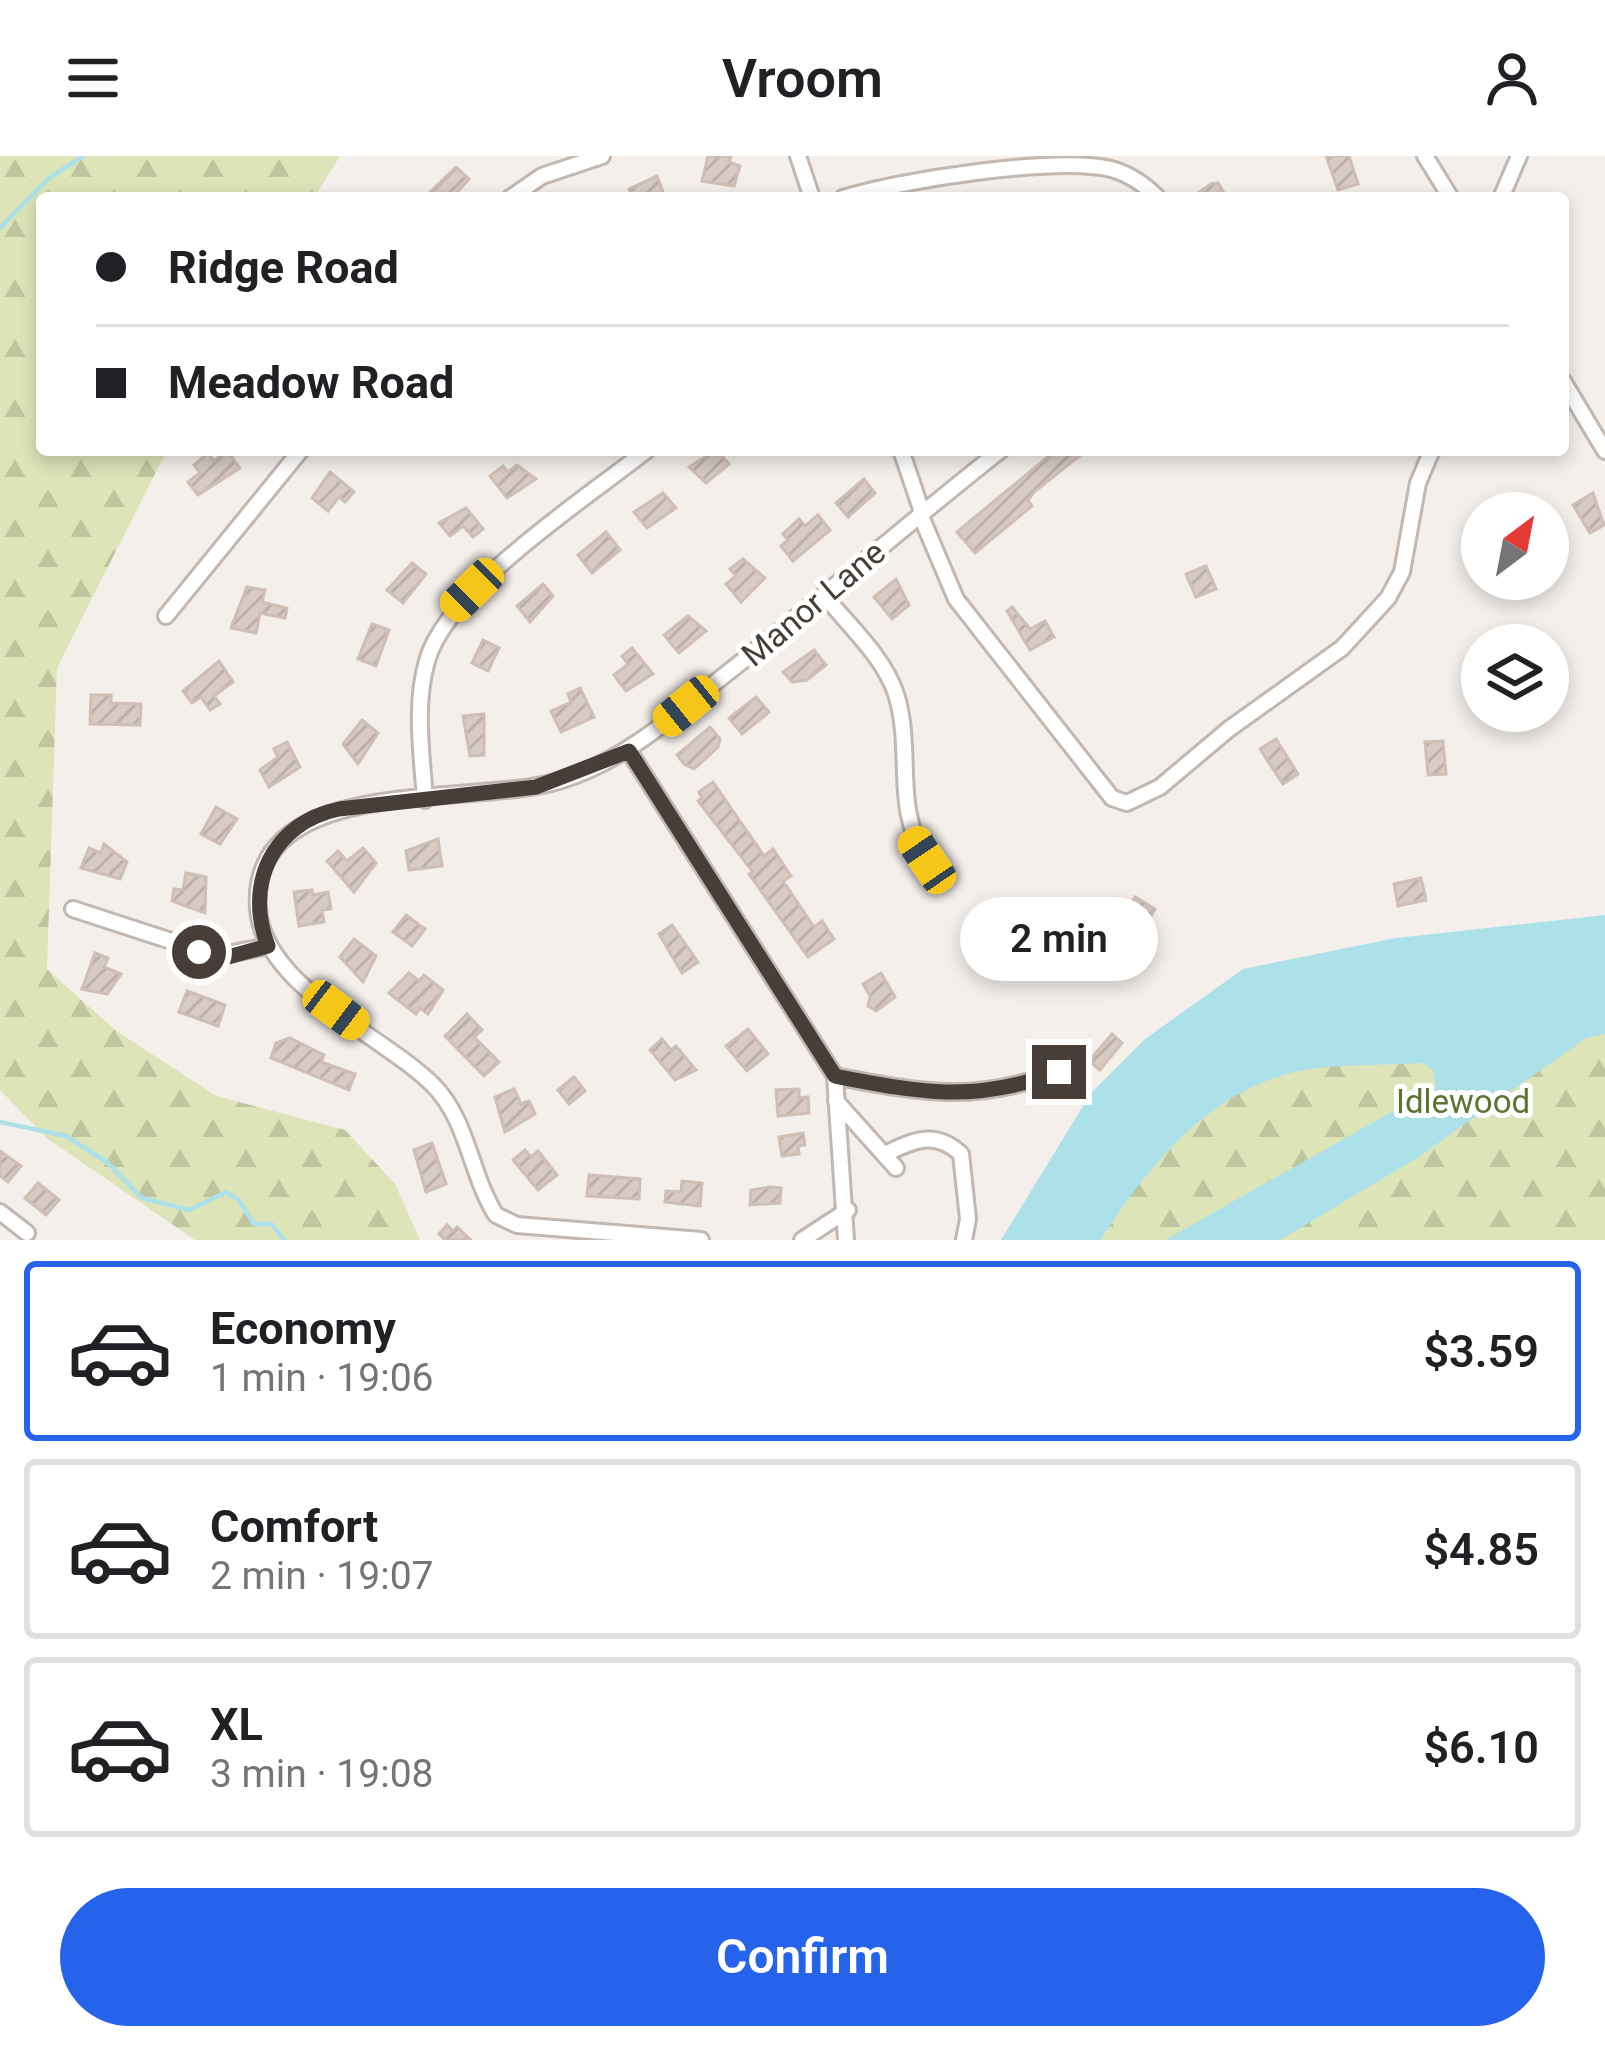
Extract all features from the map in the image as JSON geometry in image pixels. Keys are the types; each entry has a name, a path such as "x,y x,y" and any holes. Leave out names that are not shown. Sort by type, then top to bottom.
{"street":[{"path":"519,192 542,176 602,156"},
{"path":"798,156 810,192"},
{"path":"1425,156 1447,192"},
{"path":"1504,192 1519,156"},
{"path":"868,192 928,177 1086,165 1132,177 1151,192"},
{"path":"1569,391 1605,451"},
{"path":"166,616 296,456"},
{"path":"425,800 421,690 441,628 472,590 640,456"},
{"name":"Manor Lane","path":"903,456 956,599 1112,798 1127,803 1160,787 1361,630 1402,572 1418,483 1429,456"},
{"path":"921,513 992,456"},
{"name":"Manor Lane","path":"268,946 259,919 259,886 286,835 326,812 559,781 629,751 921,513"},
{"path":"824,595 894,689 901,718 907,824 927,860"},
{"path":"629,751 835,1076 847,1240"},
{"path":"73,909 217,956 268,946 298,982 443,1096 486,1199 504,1220 701,1240"},
{"path":"835,1076 969,1094 1001,1092 1059,1072"},
{"path":"836,1100 896,1168"},
{"path":"885,1154 928,1137 946,1140 961,1154 968,1219 964,1240"},
{"path":"802,1240 848,1210"},
{"path":"0,1212 27,1233"}],"green space":[{"path":"0,156 340,156 318,192 36,192 36,456 164,456 57,668 47,969 115,1030 216,1096 345,1130 395,1184 420,1240 195,1240 48,1139 0,1090"},
{"name":"Idlewood","path":"1605,961 1605,1240 1027,1240 1095,1114"}],"water":[{"path":"1605,915 1605,1034 1586,1038 1417,1158 1280,1240 1165,1240 1436,1087 1433,1070 1422,1063 1352,1065 1276,1077 1244,1091 1188,1131 1141,1183 1101,1240 1001,1240 1091,1093 1145,1039 1243,969 1396,938"}],"building":[{"path":"708,156 731,156 729,162 740,166 734,186 702,181"},
{"path":"1326,156 1349,156 1358,184 1338,190"},
{"path":"456,167 469,179 457,192 430,192"},
{"path":"657,176 663,192 630,192"},
{"path":"1218,183 1223,192 1200,192"},
{"path":"204,456 214,461 231,456 240,468 198,495 188,482 200,473 194,465"},
{"path":"707,456 722,456 729,464 706,483 689,467"},
{"path":"1049,456 1079,456 1034,492 1028,500 1032,506 975,553 957,532"},
{"path":"517,465 536,479 507,498 490,476 503,466 508,472"},
{"path":"330,472 354,492 345,502 339,497 328,511 312,498"},
{"path":"864,479 875,493 848,517 836,503"},
{"path":"663,493 676,508 647,528 634,512"},
{"path":"1593,493 1604,525 1590,533 1573,505"},
{"path":"466,508 483,529 473,537 463,526 450,536 439,523"},
{"path":"818,515 830,530 793,561 781,546 788,540 783,534 799,519 805,526"},
{"path":"606,532 620,550 592,573 578,555"},
{"path":"743,559 765,578 741,602 726,584 736,576 730,569"},
{"path":"412,563 426,574 403,603 387,590"},
{"path":"1206,566 1216,589 1196,597 1186,574"},
{"path":"896,579 909,605 892,619 874,597"},
{"path":"543,584 553,596 530,622 517,606"},
{"path":"247,587 265,590 262,602 287,608 285,618 260,613 256,633 231,628"},
{"path":"1012,607 1030,629 1045,621 1054,637 1030,650 1007,611"},
{"path":"688,616 706,631 679,653 664,635"},
{"path":"372,624 389,630 376,666 358,659"},
{"path":"483,640 499,648 488,671 472,663"},
{"path":"632,648 653,674 626,691 614,675 628,664 622,656"},
{"path":"814,650 826,665 807,680 792,682 783,672"},
{"path":"219,661 233,682 214,696 220,704 210,710 201,697 192,703 183,691"},
{"path":"580,688 594,717 561,732 551,711 571,702 568,694"},
{"path":"91,695 111,695 111,703 141,704 140,725 90,724"},
{"path":"756,697 769,712 742,734 729,718"},
{"path":"484,714 484,755 470,756 463,716"},
{"path":"362,720 378,733 358,764 343,744"},
{"path":"710,727 720,739 718,747 694,769 684,764 677,755"},
{"path":"1276,739 1298,774 1283,784 1260,749"},
{"path":"1443,741 1446,774 1428,775 1425,742"},
{"path":"287,742 300,767 269,787 260,770 278,757 274,749"},
{"path":"713,782 764,856 773,849 791,876 783,881 814,927 822,921 834,939 808,957 749,874 753,872 698,801 702,798 699,792"},
{"path":"216,807 237,819 220,844 201,834"},
{"path":"438,839 442,866 409,870 406,851"},
{"path":"104,844 127,862 120,879 81,868 89,848 101,853"},
{"path":"363,848 376,863 354,892 327,861 338,851 347,861"},
{"path":"186,873 206,877 205,913 172,901 174,889 183,890"},
{"path":"1421,878 1426,900 1398,906 1394,884"},
{"path":"312,890 313,895 328,892 331,909 322,910 324,922 299,926 294,892"},
{"path":"1135,897 1155,909 1144,928 1124,916"},
{"path":"406,915 425,929 412,946 393,932"},
{"path":"672,925 698,962 682,973 659,934"},
{"path":"354,939 376,956 363,982 340,957"},
{"path":"95,953 108,958 104,967 121,974 107,994 82,989"},
{"path":"409,973 419,981 424,975 443,990 428,1014 420,1008 416,1014 389,993"},
{"path":"881,973 895,997 876,1011 868,1006 870,996 863,984"},
{"path":"187,991 225,1005 218,1026 179,1012"},
{"path":"467,1014 482,1030 474,1037 499,1062 484,1076 445,1036"},
{"path":"748,1029 768,1054 747,1071 726,1046"},
{"path":"1112,1034 1122,1043 1100,1070 1089,1061"},
{"path":"290,1038 324,1055 321,1062 355,1074 349,1090 271,1058 276,1043"},
{"path":"662,1039 671,1050 676,1046 696,1070 675,1080 650,1050"},
{"path":"574,1077 585,1091 569,1104 558,1090"},
{"path":"514,1089 521,1104 529,1101 535,1114 505,1132 495,1097"},
{"path":"799,1089 799,1098 808,1097 809,1113 778,1116 776,1090"},
{"path":"803,1133 805,1145 798,1146 799,1154 782,1156 779,1137"},
{"path":"432,1143 446,1184 426,1192 414,1150"},
{"path":"525,1150 531,1157 538,1151 557,1175 538,1190 513,1160"},
{"path":"0,1151 21,1166 8,1182 0,1176"},
{"path":"589,1175 640,1179 639,1199 587,1196"},
{"path":"682,1181 702,1183 700,1206 665,1202 666,1191 681,1192"},
{"path":"38,1183 59,1200 46,1215 25,1198"},
{"path":"781,1188 780,1203 750,1205 751,1190"},
{"path":"447,1225 453,1231 457,1227 471,1240 445,1240 439,1234"}],"waterway":[{"path":"0,228 49,178 83,156"},
{"path":"0,1122 66,1136 107,1162 142,1198 189,1210 226,1192 239,1200 254,1224 272,1224 284,1240"}],"route":[{"path":"199,952 228,957 268,946 257,905 264,869 286,835 311,818 339,809 536,787 629,751 835,1076 902,1089 969,1094 1001,1092 1059,1072"}]}
